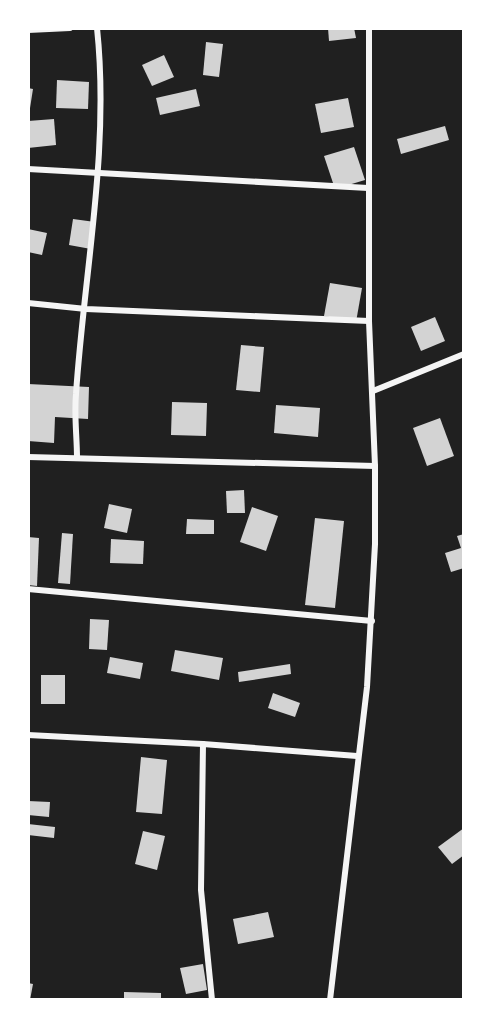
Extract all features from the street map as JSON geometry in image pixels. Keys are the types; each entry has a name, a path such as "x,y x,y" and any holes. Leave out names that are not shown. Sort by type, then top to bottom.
{"street":[{"path":"28,30 70,28"},
{"path":"77,458 76,396 86,309 102,98 97,28"},
{"path":"330,999 357,756 367,687 372,621 375,466 369,321 369,28"},
{"path":"28,170 368,188"},
{"path":"28,303 86,309 369,321"},
{"path":"373,391 464,354"},
{"path":"28,457 375,466"},
{"path":"28,589 372,621"},
{"path":"28,735 203,744 357,756"},
{"path":"203,744 201,890 212,999"}],"shaded area":[{"path":"29,29 463,29 463,999 29,999"}],"building":[{"path":"328,28 354,28 356,38 329,41"},
{"path":"206,42 223,44 219,77 203,75"},
{"path":"164,55 174,77 152,86 142,65"},
{"path":"57,80 89,82 88,109 56,108"},
{"path":"28,88 33,89 30,108 28,107"},
{"path":"196,89 200,106 160,115 156,98"},
{"path":"348,98 354,127 321,133 315,104"},
{"path":"54,119 56,145 28,148 28,121"},
{"path":"445,126 449,140 401,154 397,139"},
{"path":"354,147 365,180 335,189 324,156"},
{"path":"73,219 95,222 91,249 69,245"},
{"path":"28,229 47,233 42,255 28,252"},
{"path":"330,283 362,288 356,322 324,316"},
{"path":"435,317 445,341 421,351 411,327"},
{"path":"241,345 264,347 260,392 236,390"},
{"path":"28,384 89,387 88,419 55,417 54,443 28,441"},
{"path":"172,402 207,403 206,436 171,435"},
{"path":"276,405 320,408 318,437 274,433"},
{"path":"440,418 454,456 427,466 413,428"},
{"path":"244,490 245,513 227,513 226,491"},
{"path":"109,504 132,509 127,533 104,528"},
{"path":"252,507 278,516 266,551 240,542"},
{"path":"315,518 344,521 335,608 305,605"},
{"path":"187,519 214,520 214,534 186,534"},
{"path":"62,533 73,534 70,584 58,583"},
{"path":"464,534 464,568 451,572 445,553 461,548 457,536"},
{"path":"28,537 39,538 37,586 28,585"},
{"path":"111,539 144,541 143,564 110,563"},
{"path":"90,619 109,620 107,650 89,649"},
{"path":"175,650 223,658 219,680 171,671"},
{"path":"110,657 143,663 140,679 107,673"},
{"path":"290,664 291,674 239,682 238,672"},
{"path":"41,675 65,675 65,704 41,704"},
{"path":"273,693 300,703 295,717 268,708"},
{"path":"141,757 167,760 162,814 136,812"},
{"path":"28,801 50,802 49,817 28,815"},
{"path":"28,824 55,827 54,838 28,835"},
{"path":"464,828 464,855 452,864 438,847"},
{"path":"143,831 165,836 157,870 135,864"},
{"path":"268,912 274,937 238,944 233,919"},
{"path":"203,964 207,990 186,994 180,968"},
{"path":"28,983 33,984 30,1000 28,1000"},
{"path":"124,992 161,993 161,1000 124,1000"}]}
